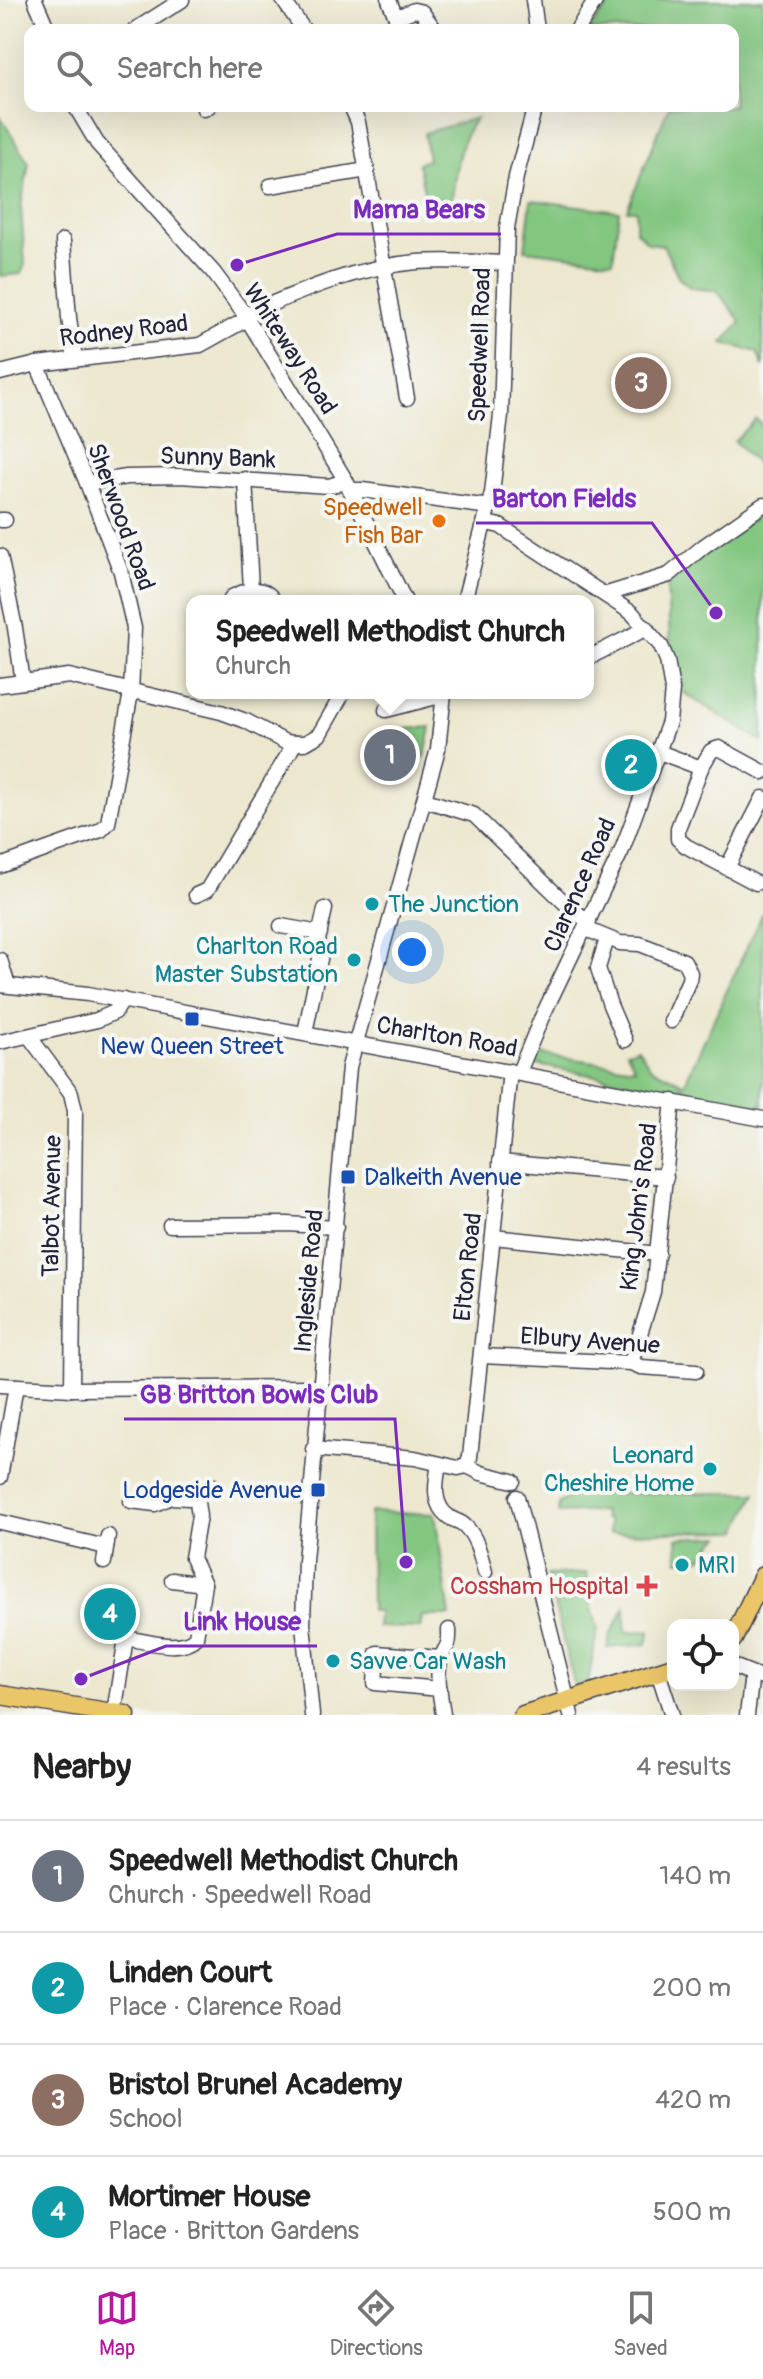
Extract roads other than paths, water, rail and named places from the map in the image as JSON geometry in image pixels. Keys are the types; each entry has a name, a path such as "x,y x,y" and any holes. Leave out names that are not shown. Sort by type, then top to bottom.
{"main road":[{"path":"739,1626 763,1576"},
{"path":"523,1715 570,1708 666,1670"},
{"path":"0,1695 120,1714"}],"street":[{"path":"35,0 45,24"},
{"path":"144,24 182,0"},
{"path":"283,0 300,24"},
{"path":"389,0 399,23 414,10 422,12 431,24"},
{"path":"533,0 536,24"},
{"path":"581,24 596,0"},
{"name":"Whiteway Road","path":"79,112 97,143 214,273 246,317 348,485 402,595"},
{"path":"355,112 407,398"},
{"name":"Speedwell Road","path":"465,595 491,524 501,415 505,263 513,191 533,112"},
{"path":"270,186 367,170"},
{"path":"63,241 75,359"},
{"name":"Rodney Road","path":"0,373 37,364 200,345 246,317 317,284 384,267 444,261 505,263"},
{"name":"Sherwood Road","path":"0,866 106,827 131,692 134,628 129,600 87,483 37,364"},
{"name":"Sunny Bank","path":"87,483 154,477 245,479 348,485 491,500"},
{"path":"245,479 251,589"},
{"name":"Speedwell Road","path":"465,595 491,500"},
{"path":"607,594 669,575 763,505"},
{"name":"Clarence Road","path":"491,524 500,526 632,613 647,628 667,660 672,690 669,722 622,850 588,926 514,1072"},
{"path":"0,556 23,682"},
{"path":"237,595 251,589 264,591 268,595"},
{"path":"594,655 647,628"},
{"path":"0,685 65,675 221,712 246,721 285,742 295,743 305,743 319,735 340,699"},
{"path":"386,710 426,699"},
{"path":"355,1042 425,800 438,749 443,699"},
{"path":"196,895 207,890 295,743"},
{"path":"756,883 686,846 678,839 678,828 701,768 711,751 719,748 763,772"},
{"path":"659,752 701,768"},
{"path":"727,868 763,798"},
{"path":"425,800 474,815 588,926 607,939 640,944 684,961 690,973 689,980 670,1011"},
{"path":"305,1033 321,954 320,933 325,909"},
{"path":"281,926 320,933"},
{"path":"607,939 598,968 625,1040"},
{"path":"0,960 4,985"},
{"name":"Charlton Road","path":"4,985 123,1000 763,1119"},
{"path":"0,1042 97,1020 115,1012 123,1000"},
{"name":"Talbot Avenue","path":"29,1036 71,1093 75,1111 72,1389"},
{"name":"Ingleside Road","path":"312,1715 303,1624 305,1561 349,1067 355,1042"},
{"name":"Elton Road","path":"467,1466 500,1162 514,1072"},
{"name":"King John's Road","path":"631,1363 653,1292 673,1101"},
{"path":"500,1162 666,1177"},
{"path":"170,1225 287,1224 336,1227"},
{"path":"493,1237 658,1254"},
{"name":"Elbury Avenue","path":"481,1356 631,1363 641,1367 696,1371"},
{"path":"0,1385 72,1389 322,1387"},
{"path":"0,1477 16,1386"},
{"path":"313,1449 415,1458 458,1468 467,1466 513,1481"},
{"path":"439,1464 435,1487 441,1508 468,1529 481,1554 485,1572"},
{"path":"131,1501 155,1504 171,1497 196,1496 214,1486"},
{"path":"120,1714 120,1637 181,1645 191,1643 197,1634 204,1584 192,1558 199,1516 196,1496"},
{"path":"517,1497 570,1708"},
{"path":"0,1522 106,1549"},
{"path":"172,1580 204,1584"},
{"path":"443,1715 440,1658 450,1643 449,1630"},
{"path":"440,1658 377,1653 375,1683 440,1689"},
{"path":"739,1668 758,1676 747,1715"},
{"path":"666,1670 672,1715"}],"place":[{"name":"Mama Bears","path":"237,265"},
{"name":"Bristol Brunel Academy","path":"641,383"},
{"name":"Speedwell Fish Bar","path":"439,521"},
{"name":"Barton Fields","path":"716,613"},
{"name":"Speedwell Methodist Church","path":"390,755"},
{"name":"Linden Court","path":"631,765"},
{"name":"The Junction","path":"372,904"},
{"name":"Charlton Road Master Substation","path":"354,960"},
{"name":"New Queen Street","path":"192,1019"},
{"name":"Dalkeith Avenue","path":"348,1177"},
{"name":"Leonard Cheshire Home","path":"710,1469"},
{"name":"Lodgeside Avenue","path":"318,1490"},
{"name":"GB Britton Bowls Club","path":"406,1562"},
{"name":"MRI","path":"682,1565"},
{"name":"Cossham Hospital","path":"647,1586"},
{"name":"Mortimer House","path":"110,1614"},
{"name":"Savve Car Wash","path":"333,1661"},
{"name":"Link House","path":"81,1679"}]}
